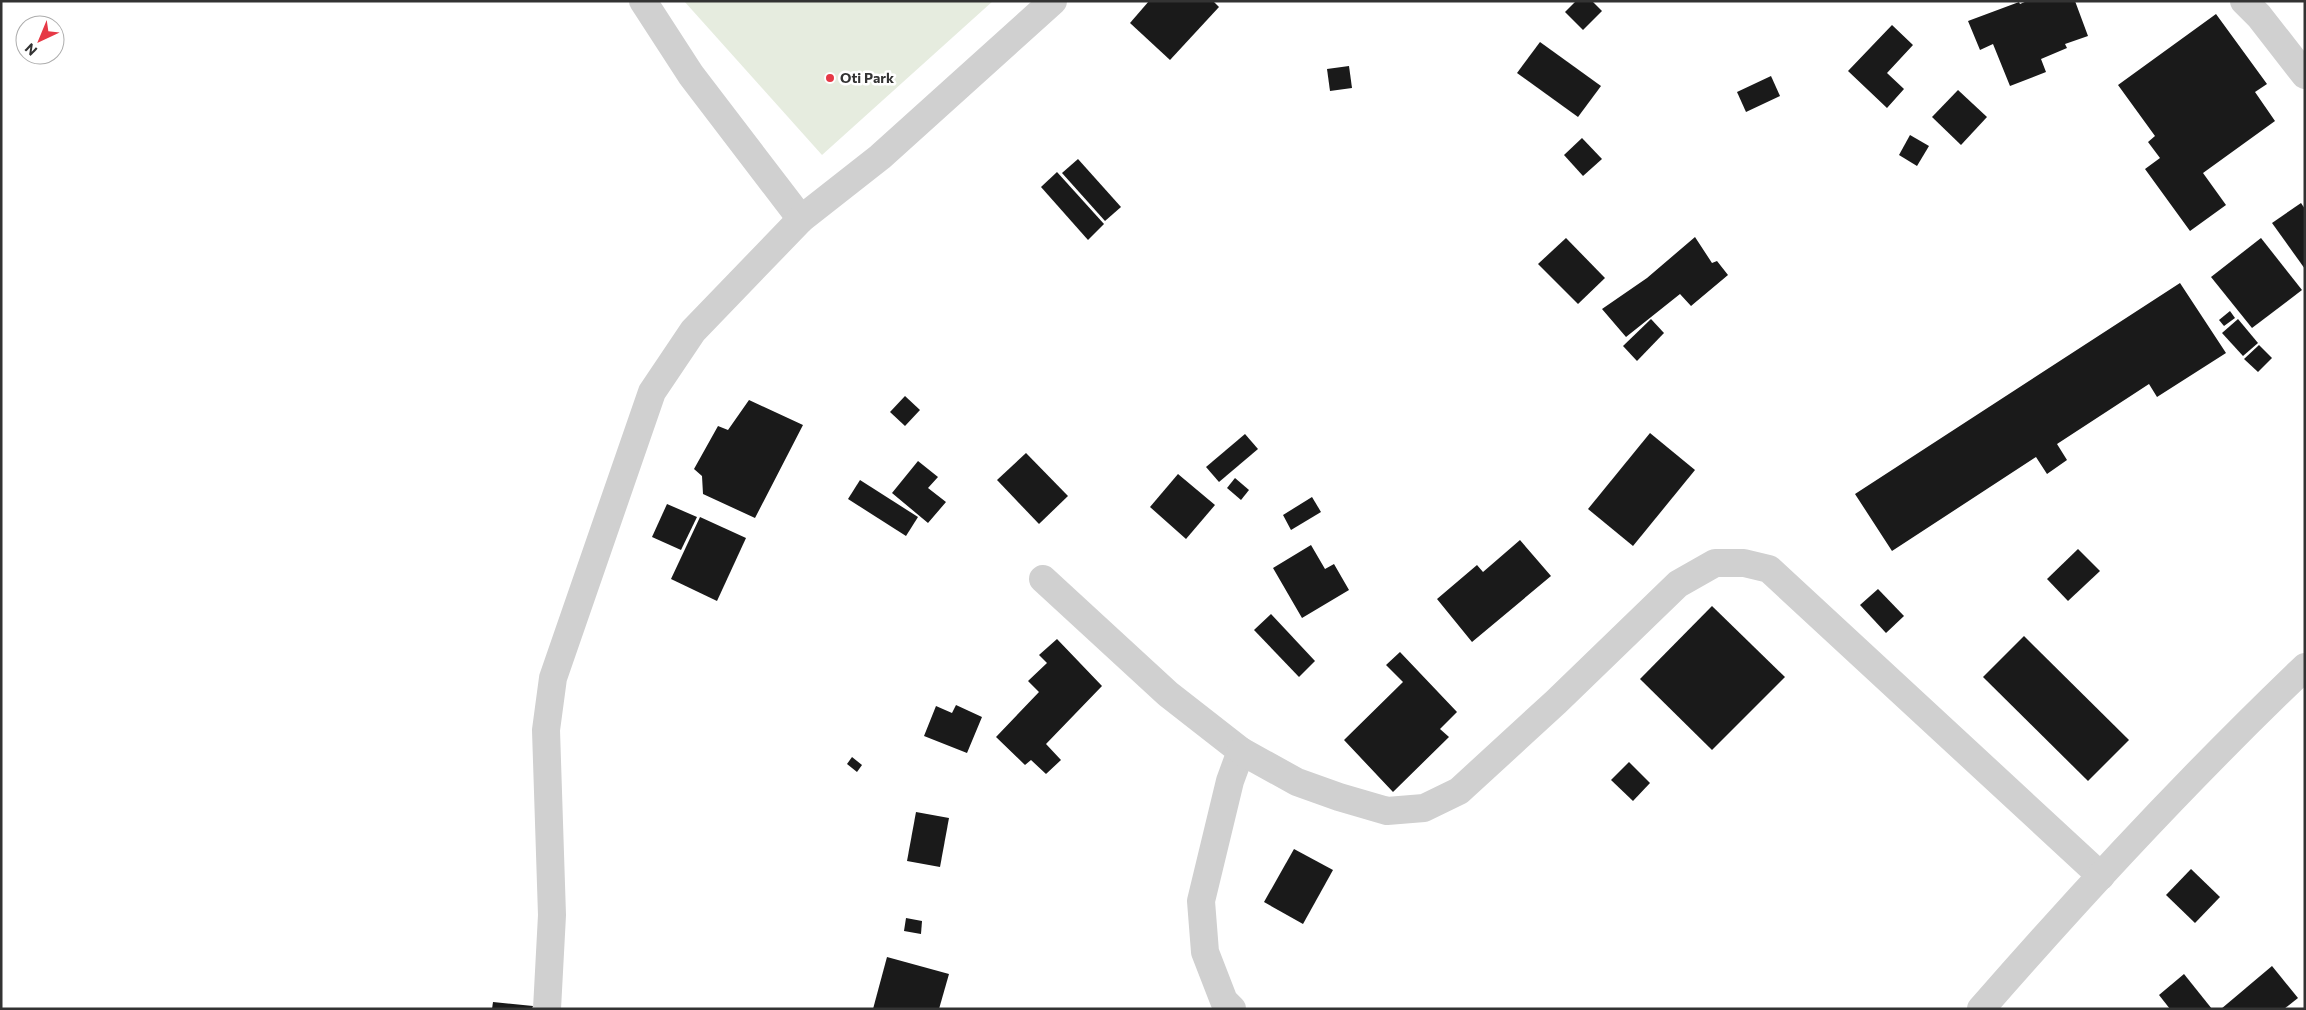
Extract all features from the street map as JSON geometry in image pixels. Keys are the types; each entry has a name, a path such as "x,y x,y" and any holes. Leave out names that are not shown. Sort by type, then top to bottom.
{"street":[{"path":"643,1 691,76 802,219"},
{"path":"547,1009 552,915 546,730 553,678 652,392 693,331 802,219 880,157 1053,1"},
{"path":"2244,1 2259,16 2305,75"},
{"path":"1043,579 1168,694 1241,751 1297,782 1387,811 1424,808 1459,791 1556,702 1678,584 1715,563 1744,563 1769,569 2101,876"},
{"path":"1981,1009 2101,876 2235,734 2305,667"},
{"path":"1232,1009 1224,1001 1205,952 1201,902 1230,781 1241,751"}],"shaded area":[{"name":"Oti Park","path":"684,1 993,1 822,155"}],"building":[{"path":"1149,1 1213,1 1219,7 1170,60 1130,23"},
{"path":"1576,1 1592,1 1602,11 1583,30 1565,12"},
{"path":"2027,1 2075,1 2088,36 2065,44 2067,48 2041,59 2046,72 2010,86 1993,44 1980,50 1968,21 2019,2 2020,4"},
{"path":"2216,14 2267,84 2255,92 2275,121 2203,173 2226,205 2190,231 2145,169 2160,158 2148,142 2155,136 2118,85"},
{"path":"1892,25 1913,45 1887,73 1904,89 1887,108 1848,71"},
{"path":"1540,42 1601,86 1578,117 1517,73"},
{"path":"1349,66 1352,88 1330,91 1327,69"},
{"path":"1771,76 1780,96 1746,112 1737,92"},
{"path":"1958,90 1987,117 1961,145 1932,117"},
{"path":"1910,135 1929,146 1917,166 1899,155"},
{"path":"1582,138 1602,159 1583,176 1564,155"},
{"path":"1078,159 1121,207 1105,221 1062,173"},
{"path":"1057,172 1104,224 1088,240 1041,187"},
{"path":"2301,203 2305,209 2305,269 2272,223"},
{"path":"1695,237 1712,263 1717,261 1728,275 1691,306 1680,294 1626,337 1602,309 1647,278"},
{"path":"1566,238 1605,278 1578,304 1538,264"},
{"path":"2261,238 2302,290 2252,328 2211,277"},
{"path":"2180,283 2226,353 2157,397 2149,384 2057,444 2067,460 2047,474 2036,457 1892,551 1855,494"},
{"path":"2230,311 2235,318 2224,326 2219,320"},
{"path":"1651,319 1664,333 1637,361 1623,346"},
{"path":"2238,319 2258,343 2243,356 2222,333"},
{"path":"2259,345 2272,358 2258,372 2244,359"},
{"path":"905,396 920,410 905,426 890,412"},
{"path":"749,400 803,425 755,518 703,494 702,476 694,469 718,426 728,430"},
{"path":"1650,433 1695,470 1633,546 1588,509"},
{"path":"1245,434 1258,449 1219,482 1206,467"},
{"path":"1026,453 1068,496 1039,524 997,480"},
{"path":"918,461 938,477 928,488 946,502 928,523 892,493"},
{"path":"1178,474 1215,505 1186,539 1150,507"},
{"path":"1235,478 1249,490 1241,500 1227,488"},
{"path":"860,480 918,517 906,536 848,499"},
{"path":"1312,497 1321,512 1291,530 1283,515"},
{"path":"667,504 697,517 681,550 652,537"},
{"path":"700,517 746,538 717,601 671,579"},
{"path":"1520,540 1551,576 1472,642 1437,599 1477,565 1483,572"},
{"path":"1311,545 1325,569 1334,564 1349,590 1302,618 1273,568"},
{"path":"2078,549 2100,571 2068,601 2047,579"},
{"path":"1878,589 1904,616 1886,633 1860,605"},
{"path":"1712,606 1785,677 1712,750 1640,679"},
{"path":"1271,614 1315,661 1299,677 1254,630"},
{"path":"2024,636 2129,740 2088,781 1983,677"},
{"path":"1057,639 1102,686 1046,744 1061,760 1046,774 1031,760 1025,765 996,737 1039,692 1028,681 1047,663 1039,655"},
{"path":"1400,652 1457,712 1440,729 1449,737 1393,792 1344,740 1403,682 1386,665"},
{"path":"956,705 982,717 967,753 924,736 936,706 952,713"},
{"path":"852,757 862,765 857,772 847,764"},
{"path":"1629,762 1650,783 1633,801 1611,780"},
{"path":"916,812 949,818 940,867 907,861"},
{"path":"1294,849 1333,870 1303,924 1264,902"},
{"path":"2191,869 2220,897 2195,923 2166,895"},
{"path":"906,918 922,921 921,934 904,931"},
{"path":"887,957 949,974 939,1009 873,1009"},
{"path":"2272,966 2298,998 2284,1009 2221,1009"},
{"path":"2184,974 2212,1009 2170,1009 2159,995"},
{"path":"493,1002 533,1006 532,1009 492,1009"}],"place":[{"name":"Oti Park","path":"830,78"}]}
